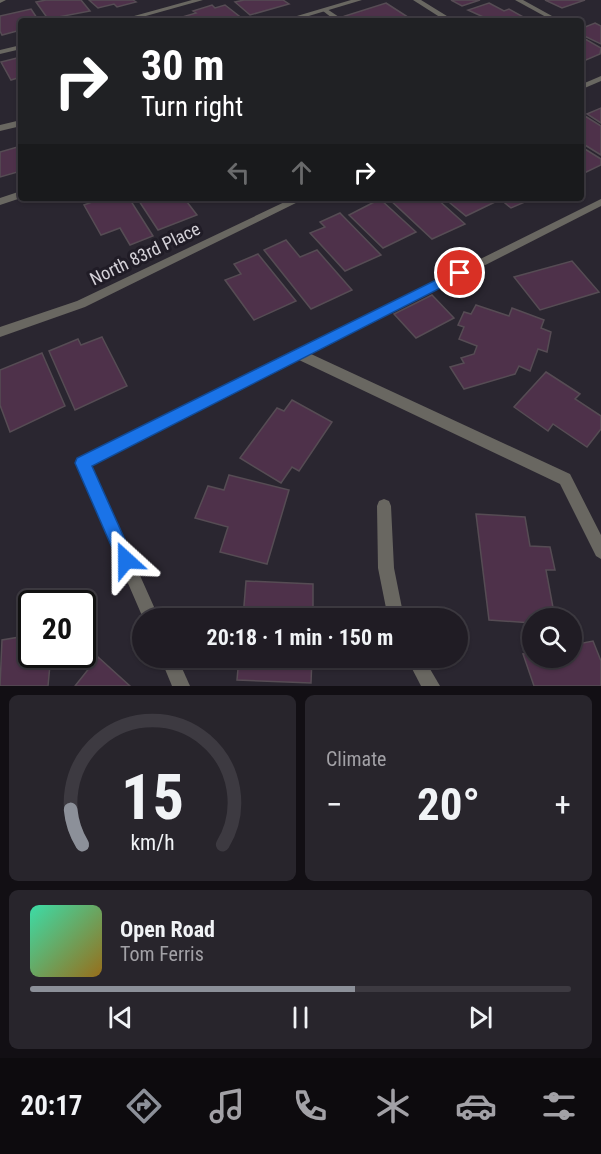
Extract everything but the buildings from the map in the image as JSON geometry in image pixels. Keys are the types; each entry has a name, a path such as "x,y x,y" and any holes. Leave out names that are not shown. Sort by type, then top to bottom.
{"street":[{"path":"131,18 200,0"},
{"path":"295,18 359,0"},
{"path":"416,0 446,18"},
{"path":"518,0 548,16"},
{"path":"325,10 337,18"},
{"path":"0,52 18,48"},
{"path":"584,86 601,78"},
{"path":"0,129 18,124"},
{"path":"0,202 18,195"},
{"name":"North 83rd Place","path":"0,332 81,304 295,201"},
{"path":"147,608 83,463 601,202"},
{"path":"299,354 565,479 601,551"},
{"path":"384,506 386,568 394,608"},
{"path":"173,668 181,686"},
{"path":"420,668 431,686"}],"route":[{"path":"126,560 83,463 460,273"}]}
